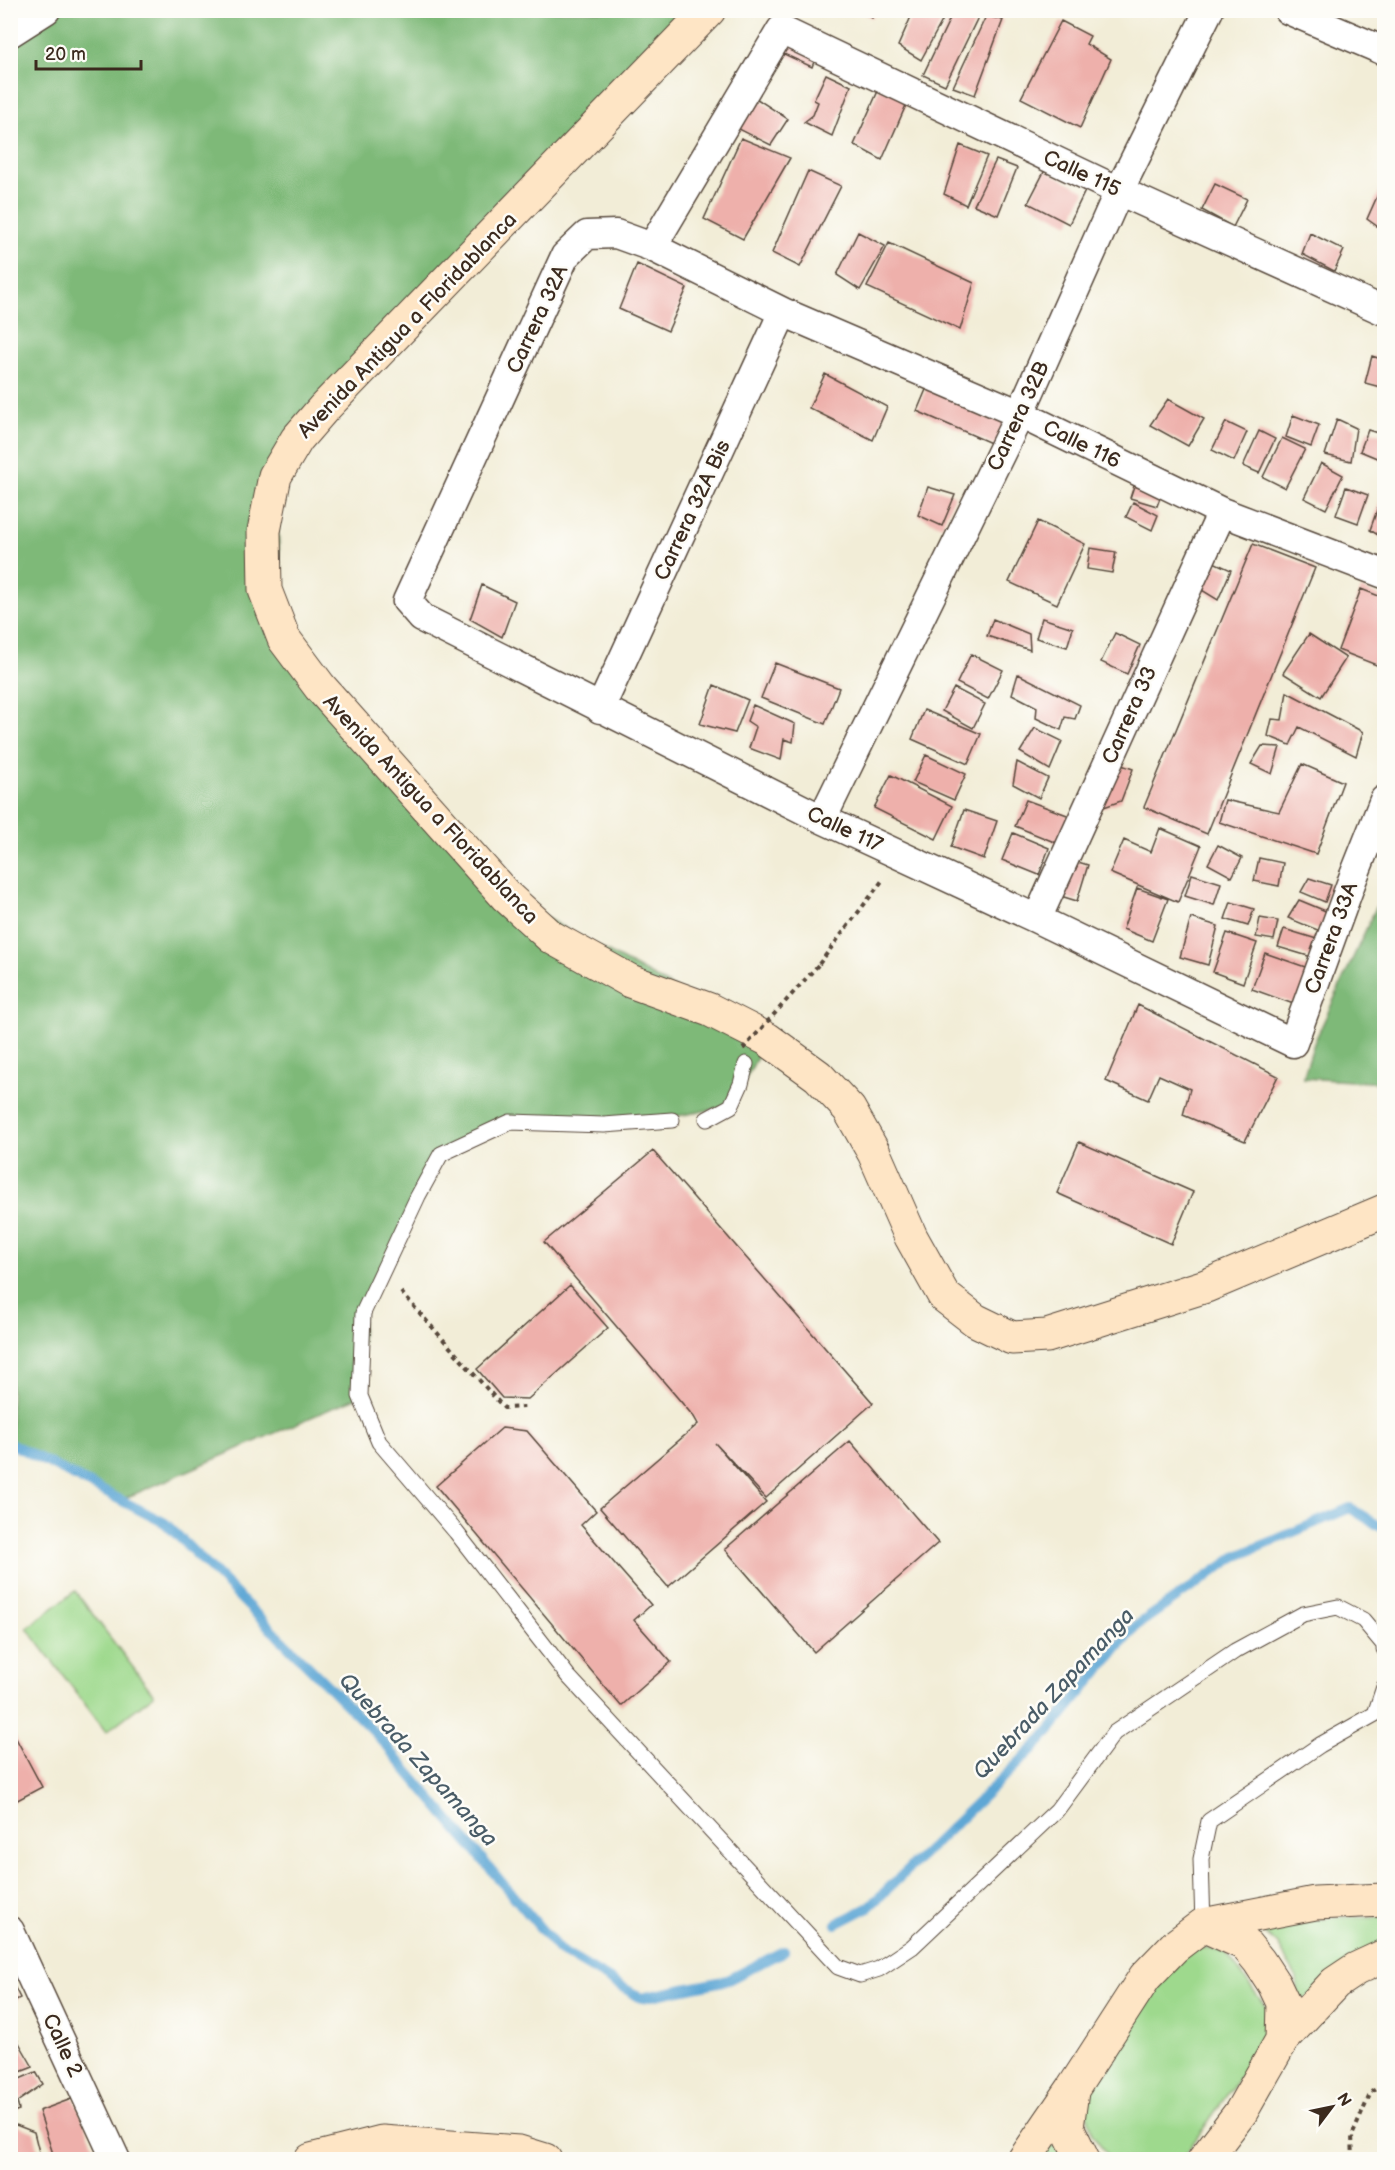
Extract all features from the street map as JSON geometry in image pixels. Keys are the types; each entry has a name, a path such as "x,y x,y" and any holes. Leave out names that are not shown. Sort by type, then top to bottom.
{"street":[{"path":"10,33 46,10"},
{"name":"Avenida Antigua a Floridablanca","path":"709,10 323,409 297,439 275,476 264,531 265,590 284,639 320,687 506,896 550,937 630,981 710,1010 757,1034 818,1076 849,1109 874,1154 911,1237 944,1296 975,1320 1012,1338 1047,1336 1206,1286 1384,1211"},
{"name":"Carrera 32B","path":"822,819 1020,414 1119,191 1209,10"},
{"path":"1288,10 1384,51"},
{"name":"Calle 115","path":"652,247 781,30 1119,191 1384,311"},
{"name":"Carrera 32A","path":"406,601 565,256 587,235 616,234 652,247"},
{"name":"Calle 116","path":"652,247 783,312 1020,414 1222,512 1384,574"},
{"name":"Carrera 32A Bis","path":"600,709 783,312"},
{"name":"Carrera 33","path":"1037,919 1222,512"},
{"name":"Calle 117","path":"406,601 422,618 600,709 822,819 1293,1042"},
{"name":"Carrera 33A","path":"1293,1042 1384,800"},
{"path":"1024,2160 1072,2091 1145,1977 1174,1947 1203,1925 1315,1903 1384,1900"},
{"path":"1203,1925 1245,1944 1259,1961 1283,2003 1282,2040"},
{"name":"Calle 2","path":"10,1931 116,2160"},
{"path":"1204,2160 1241,2112 1282,2040 1335,1983 1356,1969 1384,1956"},
{"path":"1072,2091 1067,2127 1083,2160"},
{"path":"351,2160 382,2142"},
{"path":"311,2160 382,2142 519,2152 545,2160"}],"lane":[{"path":"707,1119 731,1106 741,1084 746,1065"},
{"path":"672,1120 604,1125 510,1122 441,1154 418,1196 363,1313 360,1396 379,1442 456,1532 568,1676 838,1967 860,1975 879,1969 912,1947 1057,1810 1114,1733 1235,1651 1303,1614 1338,1607 1363,1620 1384,1649"},
{"path":"1203,1925 1201,1859 1209,1821 1320,1745 1375,1714 1384,1687"}],"path":[{"path":"743,1048 819,964 901,856"},
{"path":"382,1271 504,1408 526,1407"},
{"path":"1353,2160 1352,2136 1371,2092 1384,2084"}],"green space":[{"path":"46,10 709,11 275,476 284,639 506,896 767,1039 731,1106 672,1117 510,1122 441,1154 363,1313 360,1396 121,1500 11,1443 11,33"},
{"path":"1384,890 1384,1083 1303,1078 1314,1043"},
{"path":"75,1591 154,1695 106,1732 27,1628"},
{"path":"1342,1917 1384,1918 1384,1942 1299,2003 1297,1978 1278,1945 1255,1925"},
{"path":"1192,1946 1225,1952 1266,2007 1264,2042 1182,2159 1111,2159 1092,2134 1084,2100 1143,2008"},
{"path":"1052,2139 1064,2159 1039,2160"}],"building":[{"path":"859,10 875,10 872,18"},
{"path":"914,10 948,10 921,60 898,46"},
{"path":"954,10 974,10 980,13 945,85 923,75"},
{"path":"986,16 1003,20 975,95 953,87"},
{"path":"1061,21 1090,36 1086,44 1111,59 1080,128 1021,98"},
{"path":"782,34 818,51 812,67 773,49"},
{"path":"826,74 851,86 832,136 804,122 813,115 818,102 814,100"},
{"path":"882,82 910,96 882,160 854,145"},
{"path":"751,95 788,119 771,145 731,125"},
{"path":"741,138 790,158 743,239 704,219"},
{"path":"960,145 987,156 966,205 944,194"},
{"path":"996,160 1017,168 998,215 974,205"},
{"path":"1045,170 1085,191 1069,224 1028,203"},
{"path":"808,171 841,186 800,267 772,253"},
{"path":"1384,181 1384,231 1367,219"},
{"path":"1215,184 1247,199 1233,227 1202,210"},
{"path":"858,232 885,246 860,290 837,275"},
{"path":"1310,233 1344,250 1334,271 1302,254"},
{"path":"889,243 974,283 960,330 867,287"},
{"path":"637,264 687,288 668,331 619,309"},
{"path":"1372,356 1384,360 1384,388 1365,383"},
{"path":"825,374 887,407 873,440 809,408"},
{"path":"930,380 1012,418 1000,447 917,411"},
{"path":"1168,399 1204,419 1188,446 1150,425"},
{"path":"1293,415 1319,425 1311,447 1286,437"},
{"path":"1337,419 1356,428 1351,461 1325,455"},
{"path":"1226,422 1247,432 1234,461 1212,450"},
{"path":"1368,430 1384,435 1384,461 1360,451"},
{"path":"1259,431 1275,439 1259,473 1243,466"},
{"path":"1282,438 1305,449 1285,488 1263,477"},
{"path":"1321,463 1343,475 1326,509 1304,498"},
{"path":"1134,486 1161,495 1157,506 1130,498"},
{"path":"928,487 955,495 942,526 918,515"},
{"path":"1346,487 1368,495 1358,523 1336,515"},
{"path":"1384,490 1384,539 1370,530"},
{"path":"1133,502 1158,515 1152,530 1126,517"},
{"path":"1038,521 1085,544 1057,604 1009,582"},
{"path":"1253,544 1315,568 1207,834 1144,807"},
{"path":"1090,548 1116,552 1112,573 1087,569"},
{"path":"1205,558 1231,570 1218,600 1192,584"},
{"path":"482,585 515,601 502,637 470,619"},
{"path":"1361,589 1384,598 1384,668 1338,650"},
{"path":"1042,618 1073,628 1067,647 1036,638"},
{"path":"993,619 1029,634 1030,650 987,636"},
{"path":"1115,633 1140,645 1127,674 1101,662"},
{"path":"1309,634 1346,658 1321,697 1283,673"},
{"path":"971,654 1003,670 988,699 957,683"},
{"path":"775,663 839,688 825,724 761,698"},
{"path":"1018,674 1080,705 1075,719 1065,717 1061,730 1036,718 1037,707 1012,694"},
{"path":"714,685 748,700 735,733 700,724"},
{"path":"954,688 985,704 973,728 942,711"},
{"path":"1287,692 1363,732 1356,756 1299,727 1290,745 1268,736 1272,719 1282,720"},
{"path":"753,705 795,724 793,742 784,739 781,760 749,748 756,727 747,721"},
{"path":"924,710 981,734 968,764 912,739"},
{"path":"1035,728 1062,741 1050,770 1020,752"},
{"path":"1262,746 1280,747 1272,774 1251,764"},
{"path":"926,755 966,774 954,800 913,782"},
{"path":"1017,762 1048,778 1039,798 1013,784"},
{"path":"1113,762 1133,769 1121,801 1093,811"},
{"path":"1302,764 1343,782 1316,854 1219,822 1225,800 1279,812"},
{"path":"891,775 952,806 936,839 874,808"},
{"path":"1026,800 1070,816 1059,844 1015,826"},
{"path":"964,810 997,821 984,859 951,847"},
{"path":"1160,828 1201,846 1178,902 1110,873 1124,840 1151,852"},
{"path":"1013,833 1049,848 1039,875 1002,860"},
{"path":"1218,845 1242,858 1232,877 1208,864"},
{"path":"1065,858 1088,865 1077,901 1054,894"},
{"path":"1259,858 1283,863 1279,886 1254,881"},
{"path":"1192,874 1221,883 1214,905 1185,896"},
{"path":"1309,878 1331,885 1325,902 1301,892"},
{"path":"1137,888 1168,899 1152,941 1123,929"},
{"path":"1299,900 1328,912 1320,931 1288,918"},
{"path":"1231,902 1254,909 1248,926 1225,919"},
{"path":"1191,918 1218,926 1208,965 1180,957"},
{"path":"1260,918 1278,921 1274,940 1256,937"},
{"path":"1284,929 1320,940 1315,958 1278,947"},
{"path":"1227,933 1257,943 1243,983 1213,972"},
{"path":"1265,953 1311,969 1299,1006 1252,989"},
{"path":"1138,1005 1278,1076 1245,1141 1183,1115 1190,1089 1159,1075 1148,1100 1106,1081"},
{"path":"1079,1142 1193,1192 1171,1244 1057,1193"},
{"path":"653,1151 873,1403 766,1498 715,1443 766,1502 668,1587 600,1508 698,1424 544,1242"},
{"path":"570,1285 608,1328 528,1399 502,1398 477,1369"},
{"path":"502,1428 527,1431 596,1511 581,1525 651,1605 634,1620 671,1662 621,1706 436,1486"},
{"path":"850,1441 938,1543 814,1652 725,1549"},
{"path":"10,1727 42,1787 10,1804"},
{"path":"10,1978 20,1998 10,2003"},
{"path":"18,2041 33,2067 10,2076 10,2045"},
{"path":"36,2072 43,2084 17,2102 19,2110 10,2113 10,2083"},
{"path":"74,2098 100,2160 55,2160 39,2111"},
{"path":"16,2125 34,2132 41,2160 10,2160 10,2128"}],"waterway":[{"name":"Quebrada Zapamanga","path":"10,1443 165,1523 378,1736 559,1950 641,1998 728,1980 784,1951"},
{"name":"Quebrada Zapamanga","path":"836,1924 869,1907 1040,1742 1136,1626 1235,1557 1350,1508 1384,1529"}]}
